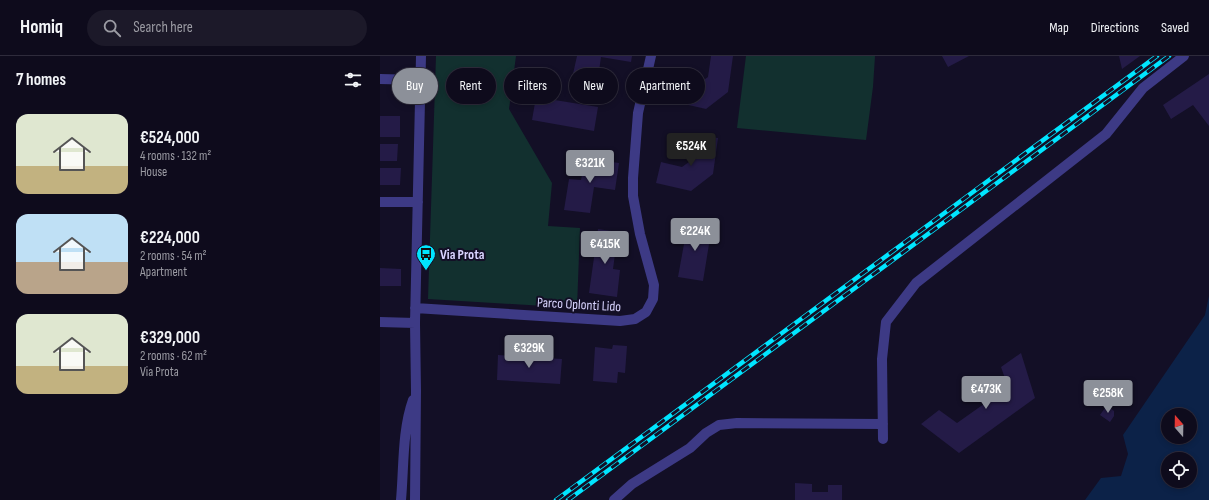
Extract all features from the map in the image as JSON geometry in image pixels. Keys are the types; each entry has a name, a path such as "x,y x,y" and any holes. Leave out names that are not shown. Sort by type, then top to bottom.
{"street":[{"path":"420,68 421,56"},
{"name":"Parco Oplonti Lido","path":"415,308 620,321 635,319 646,312 653,299 654,285 640,234 633,196 633,178 638,113 651,56"},
{"path":"883,438 882,359 886,322 916,283 1106,134 1142,88 1184,56"},
{"path":"380,79 392,79"},
{"path":"415,500 415,308 420,104"},
{"path":"380,202 418,202"},
{"path":"380,322 415,323"},
{"path":"401,500 407,424 409,411 416,391"},
{"path":"614,500 632,484 690,448 706,432 719,425 737,423 883,424"}],"green space":[{"path":"436,56 516,56 514,68 504,68 504,104 510,104 509,109 552,183 548,226 580,228 577,308 428,299 434,104 438,104 438,68 436,68"},
{"path":"746,56 875,56 873,87 866,140 737,128"}],"water":[{"path":"1209,296 1209,500 1085,500 1101,478 1121,476 1128,454 1123,435 1205,315"}],"building":[{"path":"577,56 632,56 631,62 601,57 599,68 574,68"},
{"path":"711,56 733,56 728,92 706,109 684,104 705,104 705,79 708,77"},
{"path":"942,56 969,56 948,67"},
{"path":"1119,56 1140,56 1122,69"},
{"path":"1209,74 1209,126 1193,105 1171,119 1163,105"},
{"path":"561,101 569,102 569,104 598,107 594,131 532,120 535,104 561,104"},
{"path":"380,116 400,116 400,137 380,137"},
{"path":"697,135 718,138 713,174 691,191 656,183 661,162 682,167 693,159"},
{"path":"380,144 398,144 397,161 380,161"},
{"path":"585,158 619,163 615,190 594,187 590,213 564,210 569,179 581,180"},
{"path":"380,168 401,168 400,185 380,185"},
{"path":"688,222 712,226 703,281 678,277"},
{"path":"598,229 618,232 613,269 620,270 617,297 589,293"},
{"path":"380,268 401,269 401,286 380,286"},
{"path":"613,345 627,346 625,373 618,372 617,383 593,381 595,347 612,349"},
{"path":"1021,353 1035,398 959,453 921,424 939,410 957,423 1008,387 1001,367"},
{"path":"498,355 562,359 560,384 497,380"},
{"path":"1107,405 1114,411 1114,416 1110,422 1100,415"},
{"path":"795,483 812,484 812,492 828,492 828,485 842,485 842,500 795,500"}],"railway":[{"path":"556,500 1157,56"},
{"path":"568,500 1169,56"}],"place":[{"name":"Via Prota","path":"426,271"}]}
